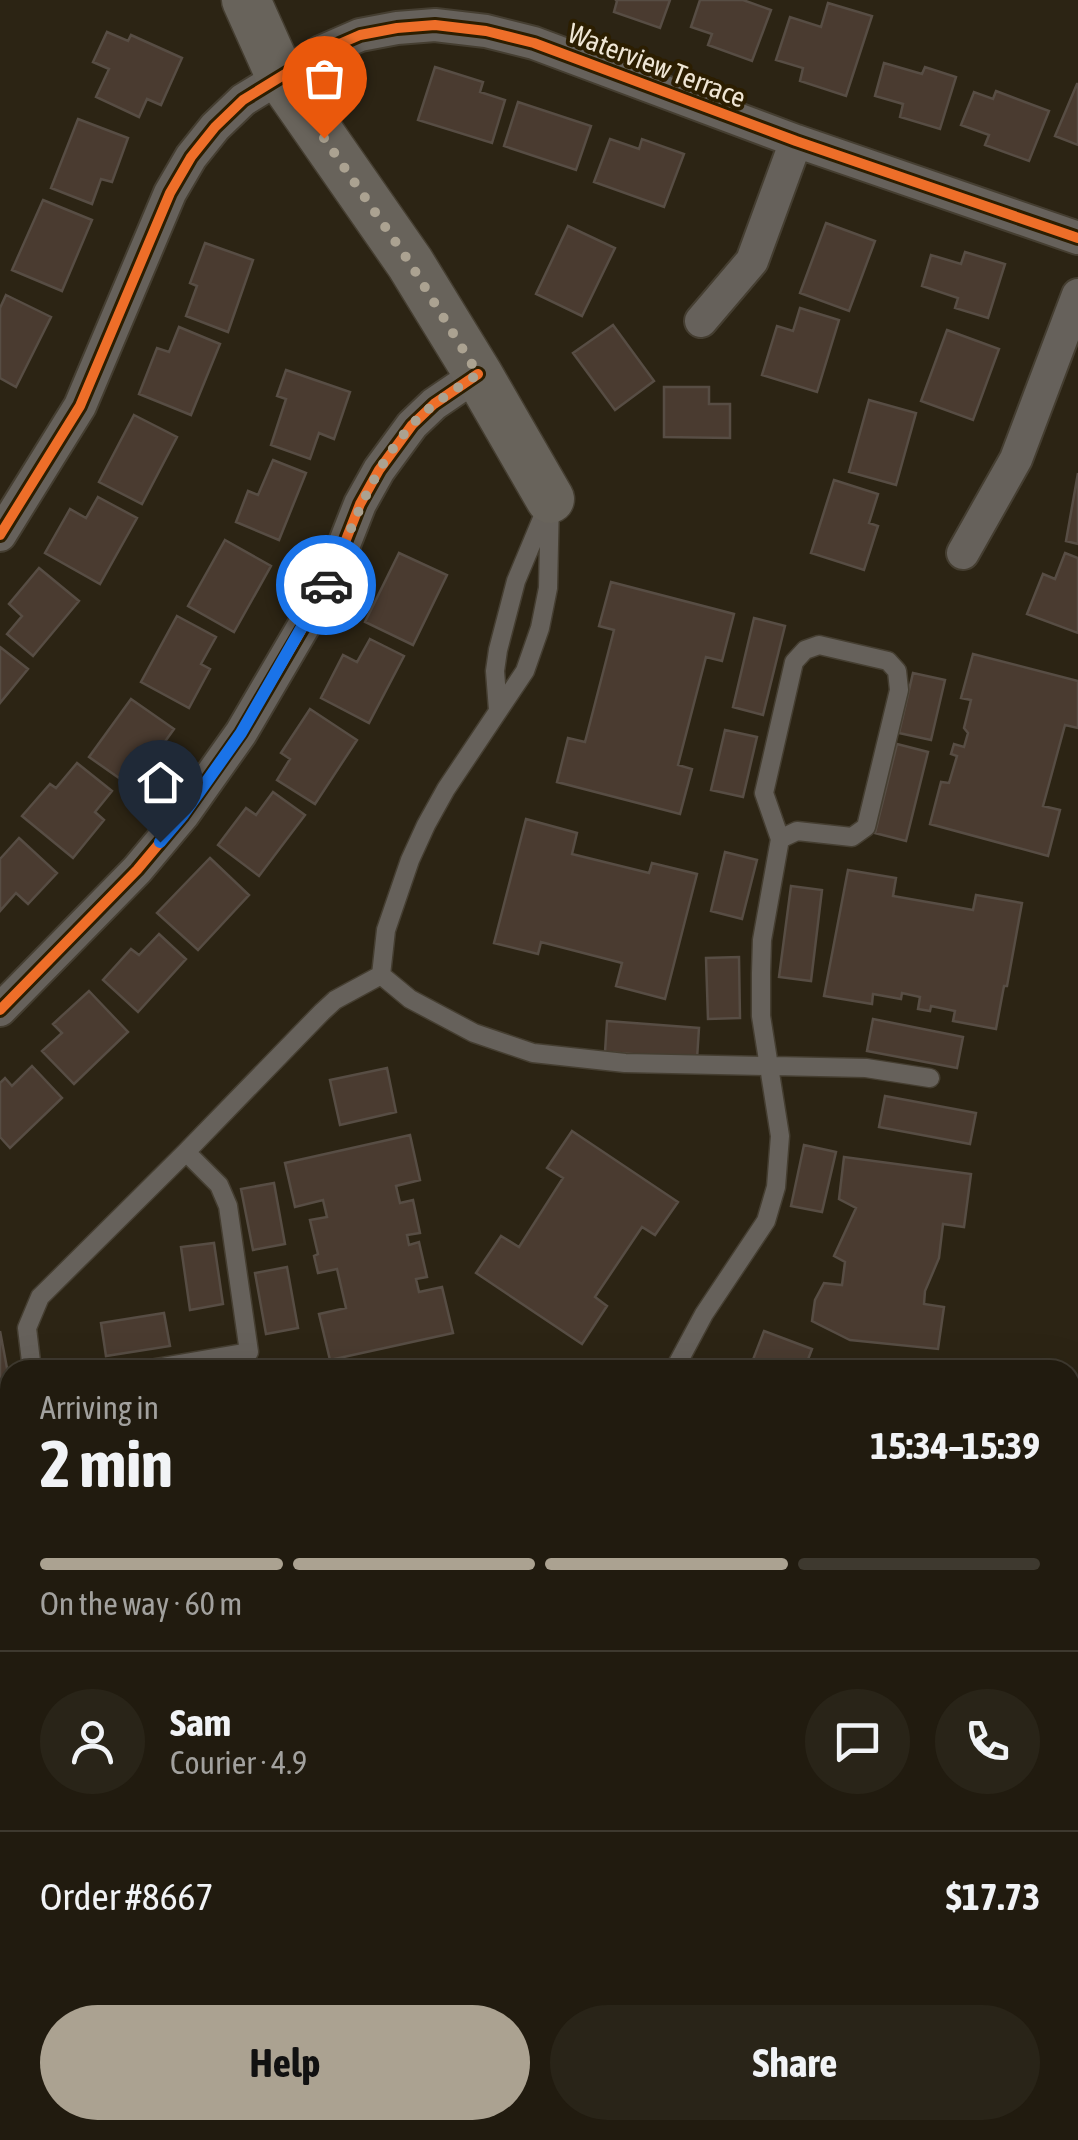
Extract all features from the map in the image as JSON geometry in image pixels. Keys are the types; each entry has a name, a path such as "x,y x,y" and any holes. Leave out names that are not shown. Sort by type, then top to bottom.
{"street":[{"path":"246,0 280,76 410,263 550,500"},
{"name":"Waterview Terrace","path":"0,535 80,406 170,193 191,157 215,126 243,100 321,52 360,35 435,25 486,31 534,43 796,141 1078,238"},
{"path":"700,321 752,260 796,141"},
{"path":"963,553 1016,459 1078,295"},
{"path":"0,1010 137,870 183,815 241,733 316,605 379,470 412,424 478,374"}],"lane":[{"path":"498,710 498,650 516,582 550,500"},
{"path":"381,975 386,930 426,824 525,671 548,588 550,500"},
{"path":"679,1360 704,1314 766,1221 776,1186 780,1136 761,1016 762,940 780,839 764,793 794,662 805,650 819,646 888,661 898,671 899,690 866,827 852,837 796,831 780,839"},
{"path":"381,975 410,999 474,1033 533,1052 625,1064 866,1068 930,1078"},
{"path":"31,1360 27,1328 40,1297 322,1012 335,1000 381,975"},
{"path":"186,1152 219,1185 228,1206 250,1352 203,1360"}],"building":[{"path":"616,0 670,0 660,28 614,12"},
{"path":"700,0 743,0 771,10 752,61 708,45 712,34 691,27"},
{"path":"828,3 872,16 846,96 800,81 803,68 776,60 790,17 821,27"},
{"path":"107,32 128,41 131,35 182,58 161,105 147,99 139,117 96,97 109,69 93,62"},
{"path":"884,63 922,74 925,67 956,77 940,129 900,117 903,104 875,96"},
{"path":"435,67 483,82 480,92 505,100 492,143 418,120"},
{"path":"1078,84 1078,145 1055,136"},
{"path":"996,91 1049,111 1029,161 985,145 989,135 961,125 974,92 993,99"},
{"path":"518,102 591,126 576,170 504,146"},
{"path":"78,119 128,138 112,182 101,179 92,204 51,188"},
{"path":"610,139 639,149 642,139 684,154 664,207 594,182"},
{"path":"43,200 92,220 62,291 12,270"},
{"path":"826,223 875,241 849,311 800,293"},
{"path":"568,226 615,248 582,316 536,294"},
{"path":"205,243 253,260 228,332 186,316 197,286 190,283"},
{"path":"965,252 1005,264 988,318 955,308 958,298 922,286 931,255 961,264"},
{"path":"6,295 51,317 16,387 0,378 0,308"},
{"path":"800,308 839,320 817,392 762,375 777,326 793,331"},
{"path":"613,325 654,381 615,410 573,353"},
{"path":"179,327 220,344 191,415 139,394 157,348 169,352"},
{"path":"947,330 999,349 973,420 921,401"},
{"path":"286,370 350,392 334,439 319,433 310,459 271,445 286,399 277,396"},
{"path":"664,387 709,387 709,404 730,404 730,438 664,437"},
{"path":"869,400 916,413 896,485 849,472"},
{"path":"134,415 177,437 142,504 99,482"},
{"path":"273,460 306,473 279,540 236,522 248,491 258,495"},
{"path":"1078,473 1078,544 1066,541"},
{"path":"834,480 878,494 869,523 878,526 864,570 811,553"},
{"path":"98,497 137,518 100,584 45,553 70,509 86,518"},
{"path":"225,540 271,566 234,632 188,606"},
{"path":"399,553 447,575 413,645 365,622"},
{"path":"1065,553 1078,558 1078,633 1027,614 1043,574 1055,579"},
{"path":"39,568 79,601 33,656 7,634 22,616 9,604"},
{"path":"611,582 734,614 722,661 706,657 678,765 692,769 680,814 557,782 568,738 585,742 614,630 599,626"},
{"path":"177,616 216,637 201,664 210,669 189,708 141,682"},
{"path":"754,618 785,626 763,715 733,707"},
{"path":"370,639 404,656 369,723 321,698 343,655 357,662"},
{"path":"0,647 28,669 0,703"},
{"path":"973,654 1078,681 1078,728 1065,725 1043,806 1060,810 1048,856 930,824 941,782 949,783 957,756 951,754 954,744 964,747 968,733 964,728 971,700 961,698"},
{"path":"913,673 945,680 931,740 899,733"},
{"path":"131,699 174,729 149,764 135,755 119,778 89,757"},
{"path":"310,709 357,740 315,804 277,780 290,759 281,753"},
{"path":"725,730 757,737 743,797 711,790"},
{"path":"897,744 928,752 906,841 875,833"},
{"path":"77,763 112,791 95,812 104,820 73,858 22,816 50,784 56,788"},
{"path":"273,792 305,815 259,876 218,845 246,808 256,815"},
{"path":"526,819 577,833 572,854 649,873 652,863 697,874 665,999 616,986 622,963 541,942 538,954 494,943"},
{"path":"19,838 57,873 28,904 16,893 0,911 0,859"},
{"path":"725,852 757,860 742,919 711,911"},
{"path":"210,858 249,895 198,950 157,913"},
{"path":"848,870 896,878 893,896 973,910 976,895 1022,903 996,1029 953,1021 955,1011 931,1006 930,1011 918,1009 920,997 902,993 901,999 873,994 872,1004 824,996"},
{"path":"791,886 822,890 811,981 779,977"},
{"path":"159,934 186,959 138,1012 103,980 131,949 139,955"},
{"path":"739,957 740,1018 708,1019 706,958"},
{"path":"89,991 128,1032 74,1084 42,1051 62,1033 53,1024"},
{"path":"873,1019 963,1037 957,1068 867,1051"},
{"path":"607,1021 699,1028 697,1059 605,1052"},
{"path":"32,1066 62,1098 10,1148 0,1137 0,1083 5,1078 12,1086"},
{"path":"387,1068 396,1112 340,1125 330,1080"},
{"path":"885,1096 976,1113 970,1144 879,1127"},
{"path":"572,1131 678,1202 655,1235 642,1227 595,1297 607,1306 582,1344 476,1273 501,1236 519,1247 563,1178 547,1168"},
{"path":"410,1135 420,1180 396,1186 400,1203 413,1200 420,1233 407,1235 409,1245 419,1242 427,1277 416,1279 419,1292 442,1287 453,1333 330,1360 319,1314 346,1308 337,1269 318,1273 314,1256 318,1254 310,1220 327,1217 323,1200 295,1207 285,1163"},
{"path":"804,1145 836,1152 822,1212 791,1206"},
{"path":"844,1157 971,1174 964,1227 943,1224 939,1258 925,1291 924,1304 944,1307 938,1349 850,1340 812,1321 815,1300 824,1283 842,1285 845,1262 834,1256 856,1208 839,1199"},
{"path":"274,1183 285,1244 253,1250 241,1189"},
{"path":"214,1243 223,1304 190,1310 181,1247"},
{"path":"287,1267 298,1328 266,1334 255,1273"},
{"path":"164,1313 170,1346 106,1356 101,1323"},
{"path":"0,1331 5,1360 0,1360"},
{"path":"764,1331 812,1349 808,1360 753,1360"}],"cycle path":[{"path":"0,535 80,406 170,193 191,157 243,100 321,52 360,35 435,25 486,31 534,43 796,141 1078,238"},
{"path":"0,1010 137,870 183,815 241,733 316,605 379,470 412,425 434,404 478,374"}],"way so far":[{"path":"324,138 410,263 478,374 434,404 397,444 360,504 326,585"}],"route":[{"path":"160,842 241,733 326,585"}]}
